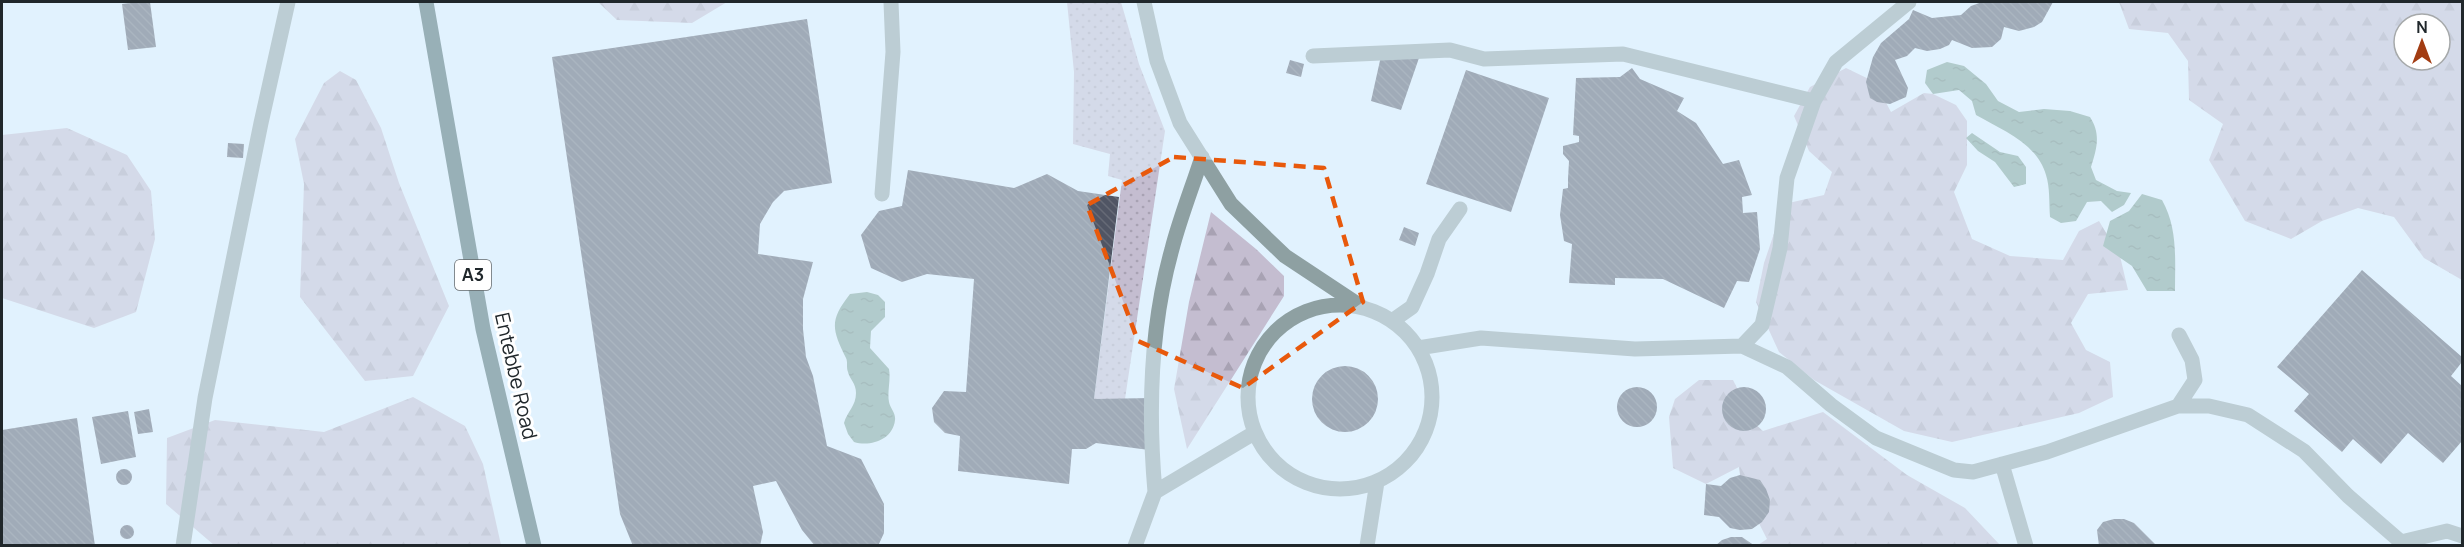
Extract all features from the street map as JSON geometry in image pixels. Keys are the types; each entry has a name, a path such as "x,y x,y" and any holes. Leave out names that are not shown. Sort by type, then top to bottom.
{"main road":[{"name":"Entebbe Road","path":"426,2 483,329 534,546"}],"lane":[{"path":"183,546 205,398 288,2"},
{"path":"882,194 893,52 891,2"},
{"path":"1144,2 1157,61 1180,123 1231,204 1285,256 1363,308 1392,321 1406,333 1418,348 1430,378 1431,409 1423,440 1403,464 1377,482 1346,489 1315,486 1286,473 1264,450 1254,433 1247,400 1252,367 1269,338 1296,316 1329,306 1363,308"},
{"path":"1742,346 1762,325 1780,248 1787,178 1814,101 1836,62 1909,2"},
{"path":"1313,56 1449,50 1484,59 1623,54 1814,101"},
{"path":"1135,546 1155,492 1152,456 1155,341 1171,251 1202,157"},
{"path":"1392,321 1412,307 1439,239 1460,209"},
{"path":"2178,335 2192,360 2195,380 2178,406"},
{"path":"1418,348 1481,338 1635,349 1742,346 1787,367 1831,405 1876,438 1954,470 1973,472 2048,452 2178,406 2209,406 2248,415 2304,451 2348,496 2402,544 2447,531 2463,536"},
{"path":"1155,492 1254,433"},
{"path":"2002,464 2026,546"},
{"path":"1367,546 1377,482"}],"highlighted area":[{"path":"1174,157 1324,168 1363,302 1243,388 1138,341 1087,205"}],"green space":[{"path":"598,2 727,2 692,23 617,20"},
{"path":"1067,2 1121,2 1139,64 1165,131 1125,399 1094,399 1122,180 1108,176 1110,154 1073,144 1074,72"},
{"path":"2119,2 2462,2 2462,280 2424,258 2394,217 2358,208 2322,221 2291,239 2245,221 2209,160 2223,124 2189,100 2188,61 2168,33 2129,29"},
{"path":"1846,68 1875,82 1891,112 1924,93 1933,94 1956,105 1967,121 1967,165 1954,192 1972,239 2010,256 2063,260 2079,231 2099,221 2120,256 2128,290 2088,294 2071,323 2086,350 2110,362 2113,397 2079,413 1952,442 1904,431 1814,380 1779,352 1756,302 1764,263 1784,204 1824,195 1832,172 1809,151 1794,116 1810,87"},
{"path":"340,71 356,80 381,128 399,183 449,306 413,376 365,381 300,297 304,184 295,139 324,83"},
{"path":"67,128 127,155 151,191 155,239 136,312 94,328 2,298 2,135"},
{"path":"1211,212 1256,249 1284,276 1284,296 1187,449 1174,389 1189,302"},
{"path":"1699,380 1733,380 1742,398 1743,413 1763,431 1823,412 1907,475 1965,508 2000,545 1758,545 1767,539 1742,490 1739,467 1706,484 1673,468 1669,417 1675,399"},
{"path":"413,397 465,426 483,464 501,545 214,545 166,504 167,438 215,420 324,432"}],"water":[{"path":"1947,62 1964,66 1986,84 1998,101 2019,112 2044,109 2070,111 2090,117 2097,135 2091,167 2096,180 2117,191 2131,193 2124,205 2112,212 2101,201 2087,202 2076,221 2061,223 2050,217 2047,180 2035,154 2007,132 1976,115 1972,101 1959,90 1933,94 1925,83 1927,70"},
{"path":"1972,133 2000,152 2018,156 2026,167 2026,184 2014,187 1995,162 1978,151 1966,138"},
{"path":"2142,194 2162,200 2171,222 2175,256 2175,291 2147,291 2132,266 2103,246 2110,221 2129,211"},
{"path":"867,292 878,295 885,302 885,317 871,331 870,348 889,369 889,398 895,417 890,433 885,437 873,443 860,443 854,442 844,423 855,402 856,390 848,372 847,360 838,340 835,325 839,311 850,294"}],"building":[{"path":"150,2 156,47 128,50 122,4"},
{"path":"1982,2 2053,2 2042,22 2019,31 2004,27 2001,39 1992,47 1972,48 1952,40 1949,45 1940,49 1927,51 1915,48 1907,56 1895,60 1908,88 1906,97 1890,104 1877,102 1870,98 1866,82 1873,57 1881,43 1909,19 1913,10 1932,18 1961,15 1971,6"},
{"path":"807,19 832,183 784,191 773,202 760,224 758,254 813,262 803,299 803,329 806,357 813,376 827,446 861,459 884,504 884,533 878,546 815,546 802,530 776,481 753,486 763,532 760,546 633,546 620,514 552,57"},
{"path":"1381,56 1419,58 1401,110 1371,101"},
{"path":"1290,60 1304,64 1301,77 1286,73"},
{"path":"1632,68 1640,79 1684,98 1677,111 1696,123 1723,164 1739,160 1752,195 1742,197 1743,213 1757,212 1760,249 1749,282 1737,281 1724,308 1663,279 1615,278 1615,285 1569,283 1572,244 1564,241 1560,215 1563,189 1568,188 1569,161 1563,154 1563,146 1579,142 1579,136 1573,135 1576,78 1620,77"},
{"path":"1466,70 1549,98 1511,212 1426,184"},
{"path":"228,143 244,144 243,158 227,157"},
{"path":"908,170 1014,188 1047,174 1078,191 1119,197 1094,399 1152,398 1149,450 1096,443 1086,449 1072,449 1069,484 958,471 960,436 945,433 934,422 932,408 944,391 966,392 974,279 927,274 902,282 871,268 861,235 879,211 902,206"},
{"path":"1404,227 1419,233 1415,246 1399,240"},
{"path":"2362,270 2462,357 2462,362 2451,376 2462,386 2462,441 2443,463 2408,433 2381,464 2353,439 2342,452 2294,411 2309,394 2277,367"},
{"path":"1345,366 1358,368 1368,376 1376,386 1378,399 1376,412 1368,422 1358,430 1345,432 1332,430 1322,422 1314,412 1312,399 1314,386 1322,376 1332,368"},
{"path":"1637,387 1651,393 1657,407 1651,421 1637,427 1623,421 1617,407 1623,393"},
{"path":"1744,387 1759,394 1766,409 1759,424 1744,431 1729,424 1722,409 1729,394"},
{"path":"149,409 153,432 138,434 134,412"},
{"path":"128,411 136,457 101,464 92,417"},
{"path":"77,418 95,546 2,546 2,430"},
{"path":"121,469 127,469 132,477 130,483 121,485 116,480 116,474"},
{"path":"1740,475 1760,480 1770,500 1769,512 1762,522 1752,529 1730,528 1719,517 1704,515 1706,484 1721,486 1730,478"},
{"path":"2124,519 2134,523 2157,546 2099,546 2097,530 2103,522"},
{"path":"124,525 130,525 134,532 130,539 124,539 120,535 120,529"},
{"path":"1731,537 1742,537 1755,546 1715,546"}]}
